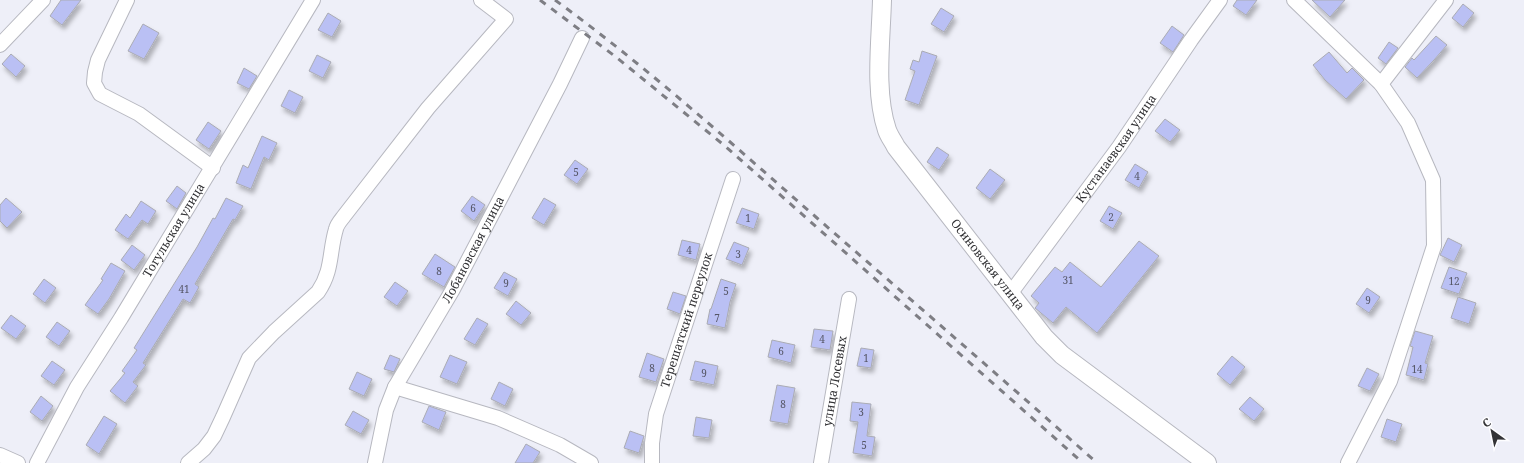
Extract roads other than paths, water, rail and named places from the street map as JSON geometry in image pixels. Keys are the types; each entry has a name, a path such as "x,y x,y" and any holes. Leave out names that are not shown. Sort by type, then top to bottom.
{"main road":[{"name":"Осиновская улица","path":"882,0 880,83 882,107 888,131 896,147 1044,337 1062,355 1207,463"}],"street":[{"path":"0,45 43,0"},
{"path":"127,0 98,60 94,83 100,94 139,114 213,168"},
{"name":"Тогульская улица","path":"37,463 77,387 213,168 313,0"},
{"path":"188,463 204,449 214,436 249,358 274,332 318,292 323,284 330,264 336,228 344,216 428,108 506,19 481,0"},
{"name":"Кустанаевская улица","path":"1010,294 1119,147 1191,40 1220,0"},
{"path":"1294,0 1380,84 1408,123 1433,180 1434,246 1390,382 1348,463"},
{"path":"1380,84 1446,0"},
{"name":"Лобановская улица","path":"375,463 386,410 395,387 460,277 560,84 582,38"},
{"name":"Терешатский переулок","path":"652,463 652,444 656,414 733,179"},
{"name":"улица Лосевых","path":"821,463 849,299"},
{"path":"395,387 498,418 560,445 591,463"},
{"path":"0,455 18,463"}],"railway":[{"path":"540,0 616,57 725,146 1083,463"},
{"path":"555,0 623,52 688,106 1097,463"}]}
